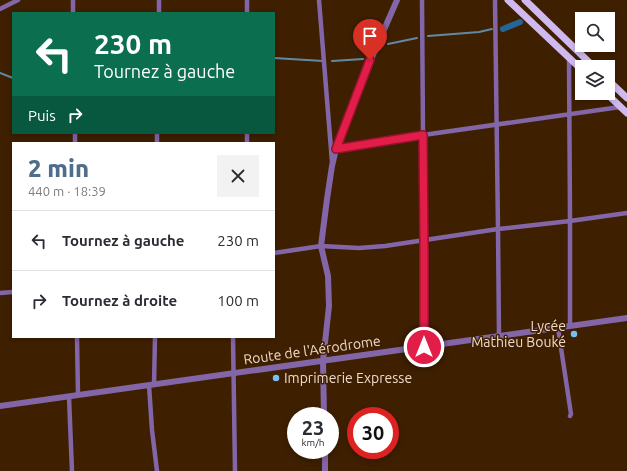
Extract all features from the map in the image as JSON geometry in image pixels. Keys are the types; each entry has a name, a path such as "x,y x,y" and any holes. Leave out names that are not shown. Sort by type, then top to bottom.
{"main road":[{"path":"508,0 575,63"},
{"path":"525,0 587,60"},
{"path":"615,87 627,98"},
{"path":"613,100 627,114"}],"street":[{"path":"0,9 18,0"},
{"path":"73,0 73,12"},
{"path":"159,0 159,12"},
{"path":"246,0 247,12"},
{"path":"319,0 332,166"},
{"path":"324,407 323,361 329,306 328,276 321,246 332,166 336,149 366,71 397,0"},
{"path":"422,0 424,347"},
{"path":"495,0 499,336"},
{"path":"569,57 570,326"},
{"path":"336,149 496,124 620,107"},
{"path":"275,253 321,246 359,248 385,246 498,229 627,213"},
{"path":"0,293 12,292"},
{"name":"Route de l'Aérodrome","path":"0,406 627,318"},
{"path":"558,328 571,414 570,416"},
{"path":"77,338 78,395"},
{"path":"155,338 152,385 152,430 157,471"},
{"path":"233,338 235,471"},
{"path":"69,397 72,471"},
{"path":"325,459 325,471"}],"waterway":[{"path":"503,29 520,22"},
{"path":"428,36 479,32 492,29"},
{"path":"388,44 417,38"},
{"path":"275,58 323,61"},
{"path":"332,61 363,59"},
{"path":"0,73 12,78"}],"place":[{"name":"Lycée Mathieu Bouké","path":"574,334"},
{"name":"Imprimerie Expresse","path":"276,378"}],"route":[{"path":"370,60 336,149 423,135 424,347"}]}
